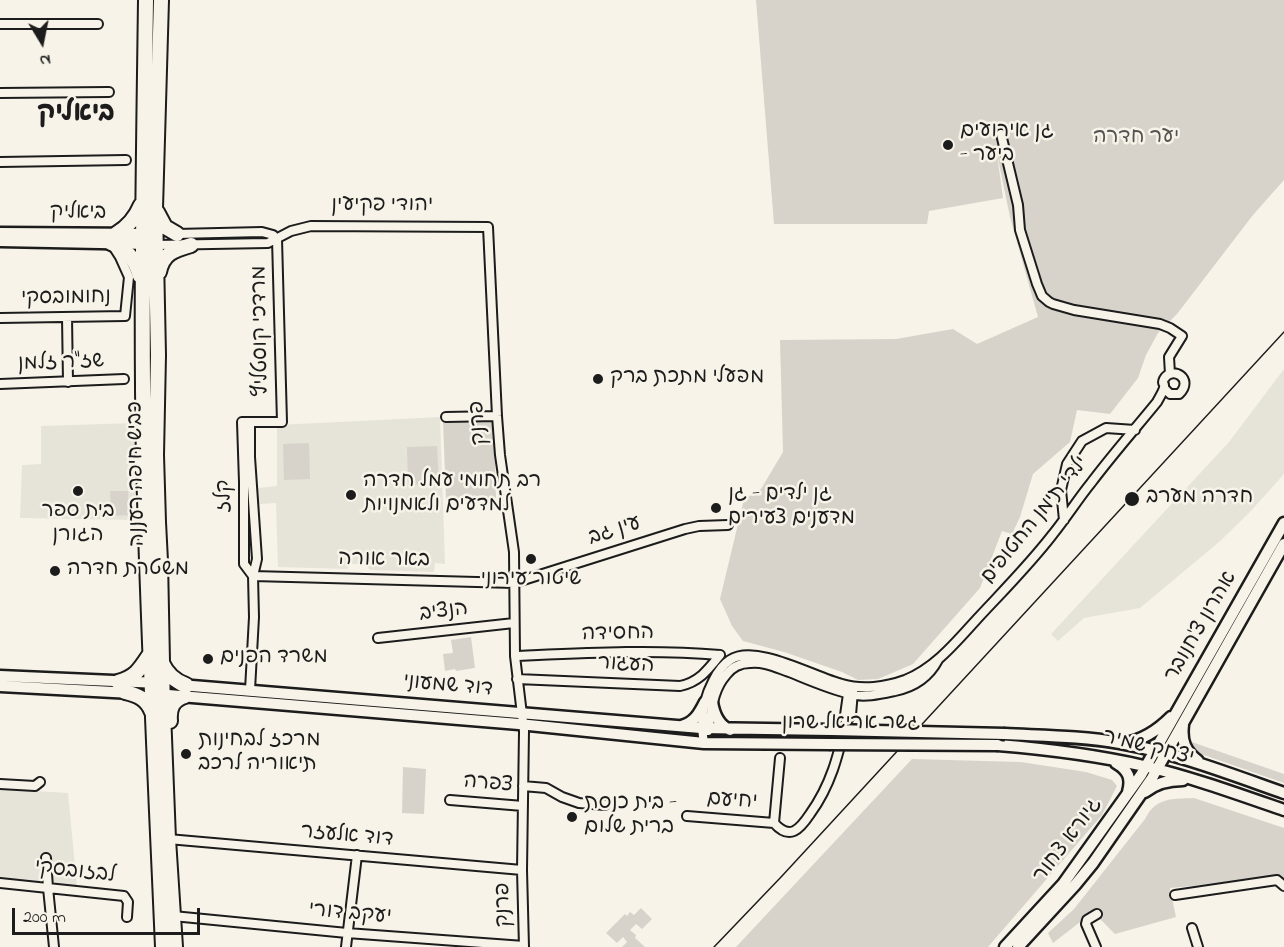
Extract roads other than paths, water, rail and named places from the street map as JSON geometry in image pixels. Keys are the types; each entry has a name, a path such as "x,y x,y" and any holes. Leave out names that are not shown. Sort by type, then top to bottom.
{"highway":[{"name":"כביש חיפה רעננה","path":"146,0 143,200 157,283 156,455 162,663 152,712 163,947"},
{"name":"כביש חיפה רעננה","path":"161,0 155,208 142,284 144,461 150,654 165,751 175,947"},
{"path":"142,284 134,262 113,238 134,218 143,200"},
{"path":"155,208 161,223 177,234"},
{"path":"157,283 160,266 166,256 191,245"},
{"path":"150,654 135,675 122,687 144,699 152,712"},
{"path":"162,663 170,676 185,690 171,709 170,746 165,751"}],"main road":[{"name":"ביאליק","path":"0,233 149,239"},
{"name":"ביאליק","path":"0,241 113,238"},
{"name":"אהרון צ'חנובר","path":"1160,752 1179,708 1284,523"},
{"name":"אהרון צ'חנובר","path":"1160,752 1185,720 1284,544"},
{"path":"0,676 122,687"},
{"path":"0,686 122,687"},
{"name":"דוד שמעוני","path":"122,687 250,690 521,718 704,743"},
{"name":"דוד שמעוני","path":"185,690 521,718 730,730"},
{"path":"680,726 687,725 694,720 708,702 724,728 730,730"},
{"path":"1120,743 1138,740 1153,732 1179,708"},
{"path":"1185,720 1182,737 1185,747 1203,765"},
{"name":"גשר אריאל שרון","path":"730,730 1005,734"},
{"name":"יצחק שמיר","path":"1005,734 1069,736 1120,743 1203,765 1284,793"},
{"name":"גשר אריאל שרון","path":"704,743 998,745"},
{"name":"יצחק שמיר","path":"998,745 1062,751 1151,768 1284,810"},
{"name":"גיורא צחור","path":"1018,947 1093,863 1160,752"},
{"path":"1107,759 1120,765 1129,775 1129,801"},
{"path":"1129,801 1163,782 1196,781"},
{"name":"גיורא צחור","path":"1005,947 1063,884 1129,801"}],"street":[{"path":"0,24 98,24"},
{"path":"0,93 109,92"},
{"path":"1001,134 1018,205 1020,230 1036,284 1042,296 1063,308 1160,324 1170,328 1182,336 1169,357 1170,374"},
{"path":"0,162 126,160"},
{"name":"יהודי פקיעין","path":"149,239 191,245 263,243 273,242 291,231 311,226 488,227"},
{"name":"פרנק","path":"488,227 500,455 514,552 515,656 523,755 524,947"},
{"path":"149,239 177,234 262,232 273,235 277,239"},
{"name":"נחומובסקי","path":"0,318 125,316 129,278 113,238"},
{"name":"מרדכי קוסטליץ","path":"250,423 282,422 277,239"},
{"path":"67,317 68,382"},
{"path":"1174,373 1183,378 1185,385 1179,394 1167,391 1163,381 1167,375 1174,373"},
{"name":"שז\"ר זלמן","path":"0,384 124,379"},
{"name":"ילדי תימן החטופים","path":"704,743 708,702 725,676 739,665 752,662 769,664 851,692 895,683 918,673 939,659 1053,535 1097,474 1167,391"},
{"path":"446,417 497,416"},
{"name":"קלז","path":"250,690 254,617 253,576 257,559 250,423 242,423 244,564 253,576"},
{"path":"1064,520 1061,490 1067,464 1082,441 1106,428 1135,430"},
{"name":"עין גב","path":"514,582 685,529 728,525"},
{"name":"באר אורה","path":"253,576 514,582"},
{"name":"הנציב","path":"378,638 514,623"},
{"name":"החסידה","path":"515,656 614,652 720,655"},
{"name":"העגור","path":"518,683 680,686 690,684 700,678 720,655"},
{"name":"יחיעם","path":"780,758 774,823 786,832 795,831 801,827 821,799 834,770 851,692"},
{"path":"0,784 35,786 40,782"},
{"path":"523,786 546,788 579,803 605,805"},
{"name":"צפרה","path":"450,800 523,806"},
{"name":"יחיעם","path":"687,816 774,823"},
{"name":"דוד אלעזר","path":"168,839 522,870"},
{"path":"346,947 357,855"},
{"path":"46,858 54,947"},
{"path":"1175,895 1277,880 1284,886"},
{"name":"לבזובסקי","path":"0,883 124,896 128,902 127,917"},
{"path":"1096,947 1086,924 1097,914"},
{"name":"יעקב דורי","path":"173,916 524,947"},
{"path":"1192,928 1198,947"}],"railway":[{"path":"714,947 1284,332"}],"place":[{"name":"גן אירועים - ביער","path":"948,145"},
{"name":"מפעלי מתכת ברק","path":"598,379"},
{"name":"בית ספר הגורן","path":"78,491"},
{"name":"רב תחומי עמל חדרה למדעים ולאמנויות","path":"351,495"},
{"name":"חדרה מערב","path":"1132,499"},
{"name":"גן ילדים - גן מדענים צעירים","path":"716,508"},
{"name":"שיטור עירוני","path":"531,559"},
{"name":"משטרת חדרה","path":"55,571"},
{"name":"משרד הפנים","path":"208,659"},
{"name":"מרכז לבחינות תיאוריה לרכב","path":"186,754"},
{"name":"בית כנסת - ברית שלום","path":"572,817"}],"district":[{"name":"ביאליק","path":"76,116"}],"park label":[{"name":"יער חדרה","path":"1136,139"}]}
